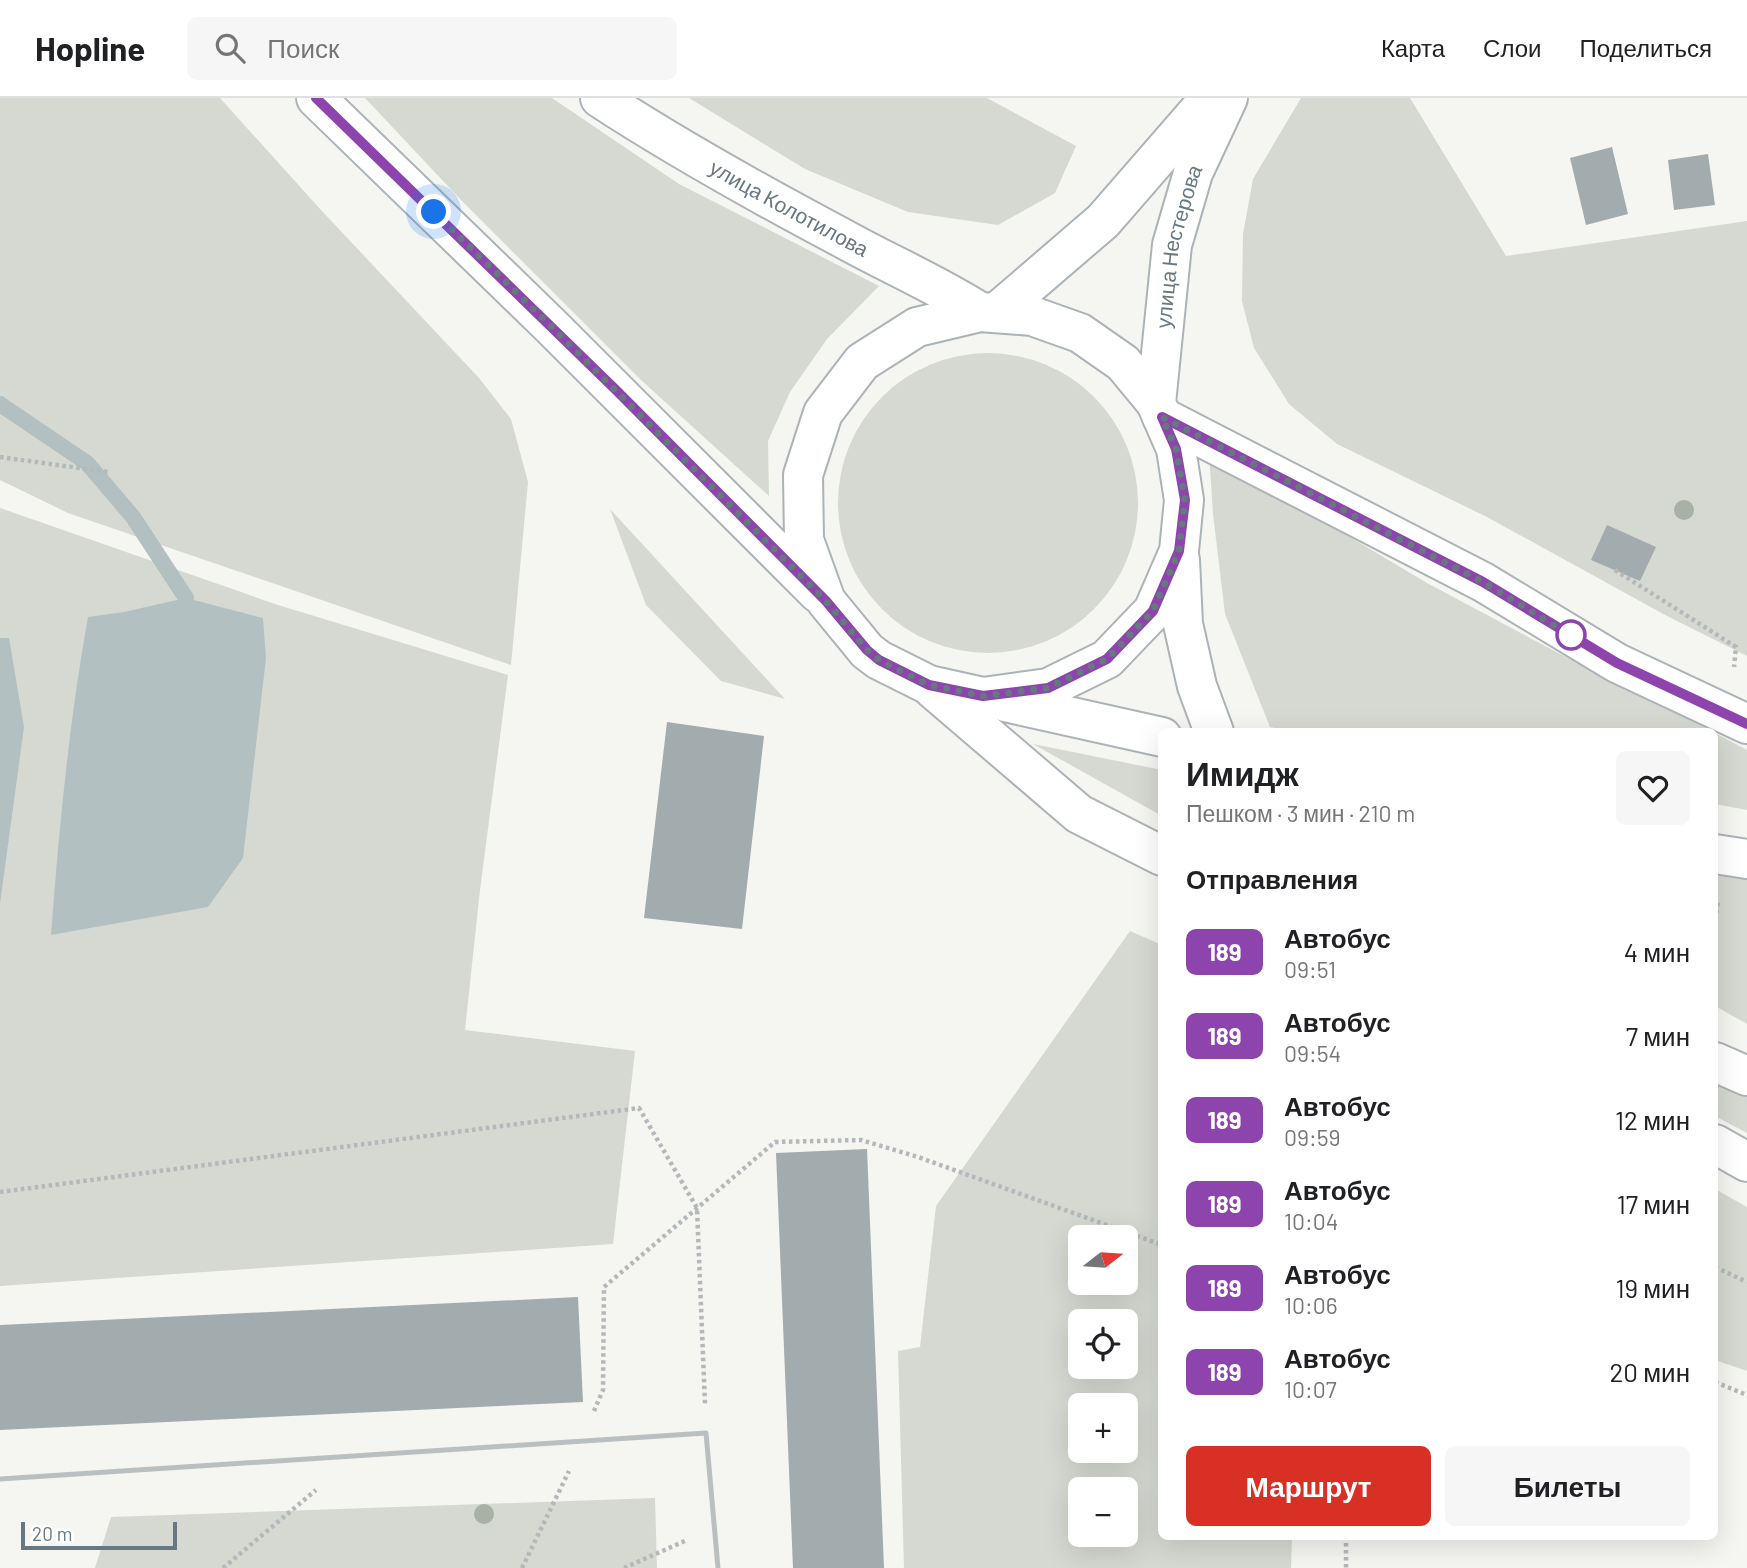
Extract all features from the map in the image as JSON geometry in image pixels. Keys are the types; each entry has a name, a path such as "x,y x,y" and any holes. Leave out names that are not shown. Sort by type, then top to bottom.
{"main road":[{"name":"улица Колотилова","path":"316,98 552,327 826,601 867,650 879,660 929,685 1158,736"},
{"name":"улица Колотилова","path":"600,98 635,121 833,233 988,313"},
{"name":"улица Нестерова","path":"988,313 1103,221 1210,98"},
{"name":"улица Нестерова","path":"1159,410 1172,245 1193,173 1228,98"},
{"name":"улица Колотилова","path":"826,601 804,540 803,475 823,413 862,362 917,327 988,313 1032,316 1080,333 1123,363 1159,410 1176,449 1185,500 1179,551 1153,611 1107,659 1048,688 983,696"},
{"name":"улица Колотилова","path":"1159,410 1483,582 1617,663 1747,724"},
{"path":"1179,551 1182,624 1197,686 1213,728"},
{"path":"929,685 1079,814 1158,854"},
{"path":"1718,854 1747,859"},
{"path":"1718,1063 1747,1076"},
{"path":"1718,1146 1747,1162"}],"lane":[{"path":"0,1479 706,1433 718,1568"}],"path":[{"path":"0,457 108,471"},
{"path":"0,1192 639,1108 697,1208 706,1433"},
{"path":"522,1568 556,1502 603,1390 604,1287 775,1142 862,1140 918,1157 1158,1244"},
{"path":"1718,1268 1747,1282"},
{"path":"1718,1383 1747,1395"},
{"path":"223,1568 296,1508 353,1456"},
{"path":"624,1568 714,1527"},
{"path":"1346,1540 1346,1568"}],"shaded area":[{"path":"0,98 220,98 479,378 511,419 528,482 511,665 68,513 0,480"},
{"path":"365,98 552,98 679,184 879,286 827,339 790,392 768,441 769,496 642,381 461,200"},
{"path":"689,98 987,98 1076,146 1055,193 998,225 908,212 805,169"},
{"path":"1301,98 1410,98 1506,256 1747,221 1747,656 1667,616 1487,517 1337,444 1289,404 1254,348 1242,301 1243,234 1253,179"},
{"path":"1003,353 1032,359 1059,370 1083,387 1104,408 1127,445 1136,474 1136,532 1121,574 1104,598 1083,619 1059,636 1032,647 1003,653 973,653 944,647 917,636 893,619 863,587 849,561 840,532 838,488 844,459 855,432 872,408 904,378 930,364 959,355"},
{"path":"1209,453 1427,583 1706,728 1270,727 1225,614"},
{"path":"0,508 278,605 508,675 465,1030 635,1051 613,1244 0,1286"},
{"path":"610,509 785,699 721,681 646,605"},
{"path":"186,598 263,618 266,658 243,858 208,907 51,935 65,776 88,617"},
{"path":"0,638 9,638 24,727 0,904"},
{"path":"1718,735 1747,750 1747,810 1718,805"},
{"path":"1033,744 1158,769 1158,814"},
{"path":"1718,873 1747,878 1747,1024 1718,1008"},
{"path":"1130,931 1158,943 1158,1540 1292,1540 1291,1568 904,1568 898,1351 920,1347 936,1206"},
{"path":"1718,1071 1747,1088 1747,1133 1718,1118"},
{"path":"1718,1191 1747,1207 1747,1371 1718,1361"},
{"path":"655,1498 657,1568 95,1568 111,1517"}],"building":[{"path":"1612,147 1628,214 1586,225 1570,158"},
{"path":"1708,154 1715,205 1674,210 1668,160"},
{"path":"1607,525 1656,547 1640,581 1591,560"},
{"path":"667,722 764,736 742,929 644,918"},
{"path":"867,1149 884,1568 793,1568 776,1153"},
{"path":"578,1297 583,1402 0,1430 0,1325"}],"waterway":[{"path":"0,404 87,463 133,517 186,598"}],"bus line":[{"name":"189","path":"316,98 616,390 826,601 867,650 879,660 929,685 983,696 1048,688 1107,659 1153,611 1179,551 1185,500 1176,449 1162,417 1483,582 1617,663 1747,724"}],"route":[{"path":"434,212 826,601 867,650 879,660 929,685 983,696 1048,688 1107,659 1153,611 1179,551 1185,500 1176,449 1162,417 1483,582 1575,638 1571,635"}]}
